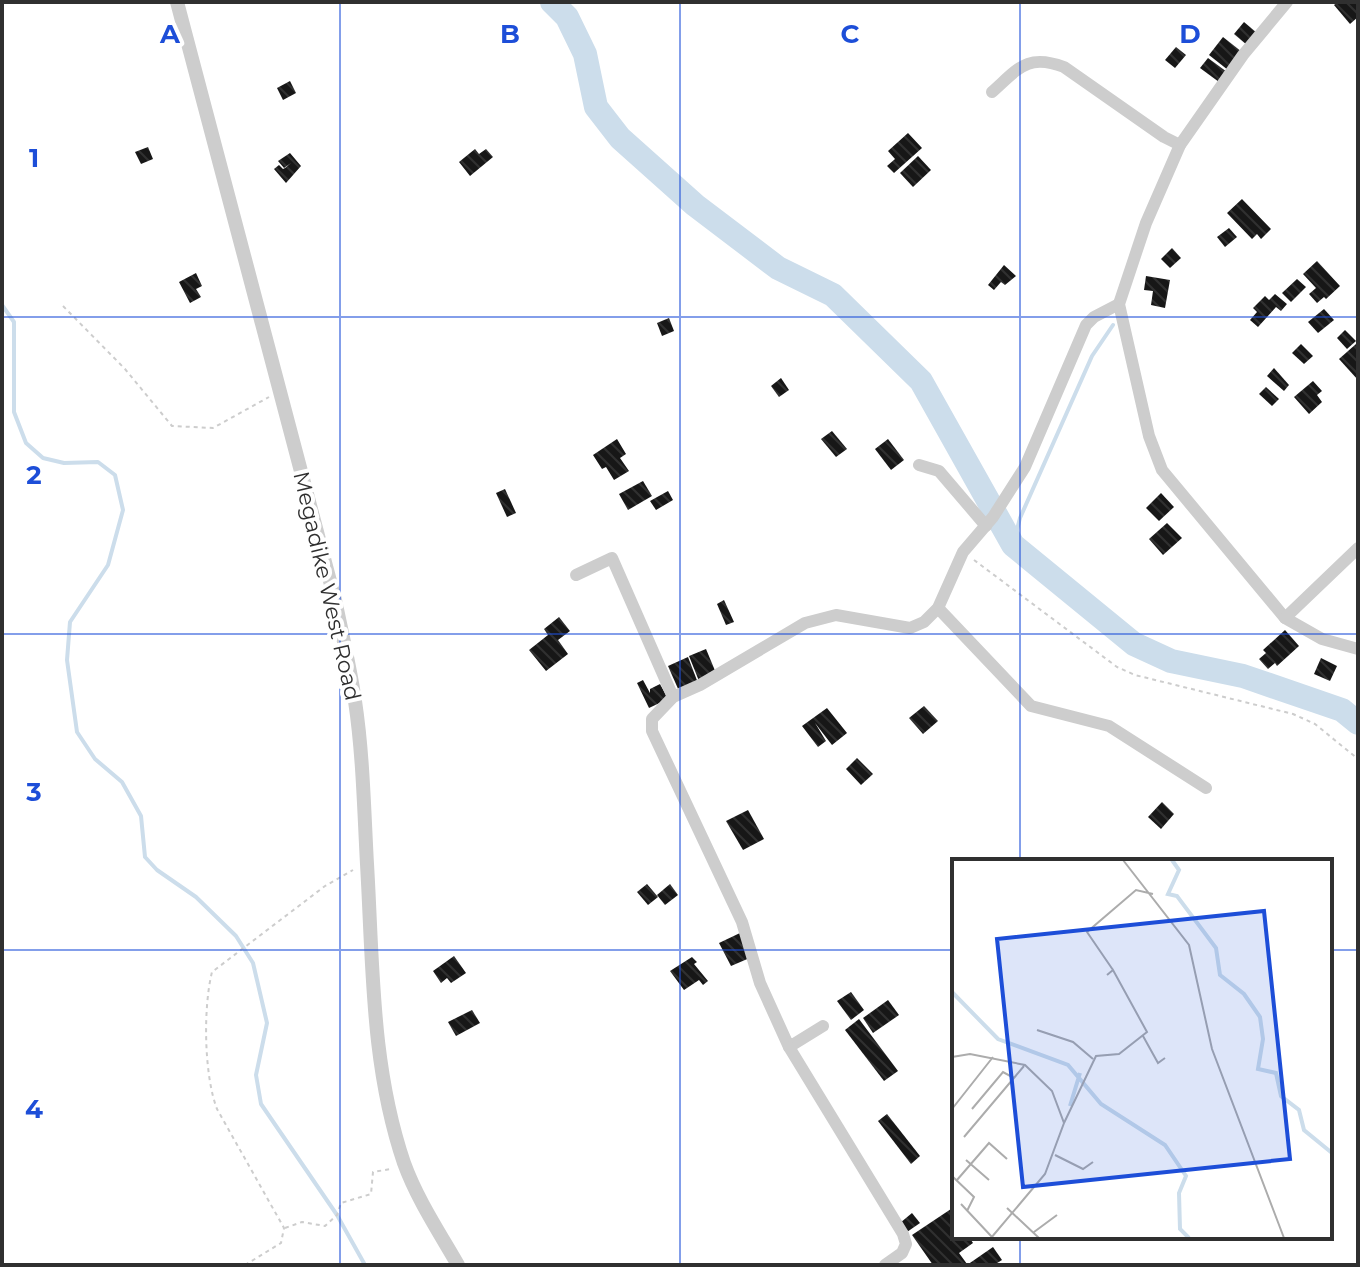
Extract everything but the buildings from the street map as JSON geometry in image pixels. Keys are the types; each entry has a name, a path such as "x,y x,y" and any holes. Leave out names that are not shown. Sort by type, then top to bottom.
{"street":[{"name":"Megadike West Road","path":"177,2 335,600 350,677 358,730 372,989 379,1058 392,1121 406,1167 421,1200 458,1265"},
{"path":"1287,2 1243,55 1180,145 1146,223 1119,304 1149,436 1162,470 1285,618 1322,639 1358,649"},
{"path":"992,92 1025,63 1049,61 1064,67 1180,145"},
{"path":"885,1265 902,1253 906,1244 903,1234 789,1047 760,983 742,922 652,731 652,719 673,697 700,685 805,623 836,615 910,628 924,622 938,608 963,552 990,521 1025,467 1086,325 1094,317 1119,304"},
{"path":"919,465 939,471 990,521"},
{"path":"1285,618 1355,557"},
{"path":"576,575 612,558 673,697"},
{"path":"938,608 1031,706 1109,726 1206,788"},
{"path":"789,1047 823,1026"}],"path":[{"path":"63,306 125,369 172,426 213,428 280,391"},
{"path":"963,552 1117,667 1135,675 1293,714 1315,724 1358,759"},
{"path":"245,1265 281,1243 284,1228 217,1109 209,1088 207,993 212,972 325,886 367,863"},
{"path":"284,1228 302,1222 325,1226 337,1215 341,1203 371,1194 373,1172 406,1167"}],"waterway":[{"path":"552,2 567,17 585,54 596,107 620,138 695,205 778,268 833,295 921,381 1013,545 1134,644 1171,661 1243,676 1342,710 1358,723"},
{"path":"2,305 14,322 14,412 26,443 43,458 64,463 98,462 115,475 123,510 108,565 70,622 67,660 77,732 95,759 122,782 141,816 145,857 157,870 196,897 236,936 253,963 267,1023 256,1075 261,1104 337,1215 365,1265"},
{"path":"1013,545 1020,518 1092,356 1113,325"}]}
